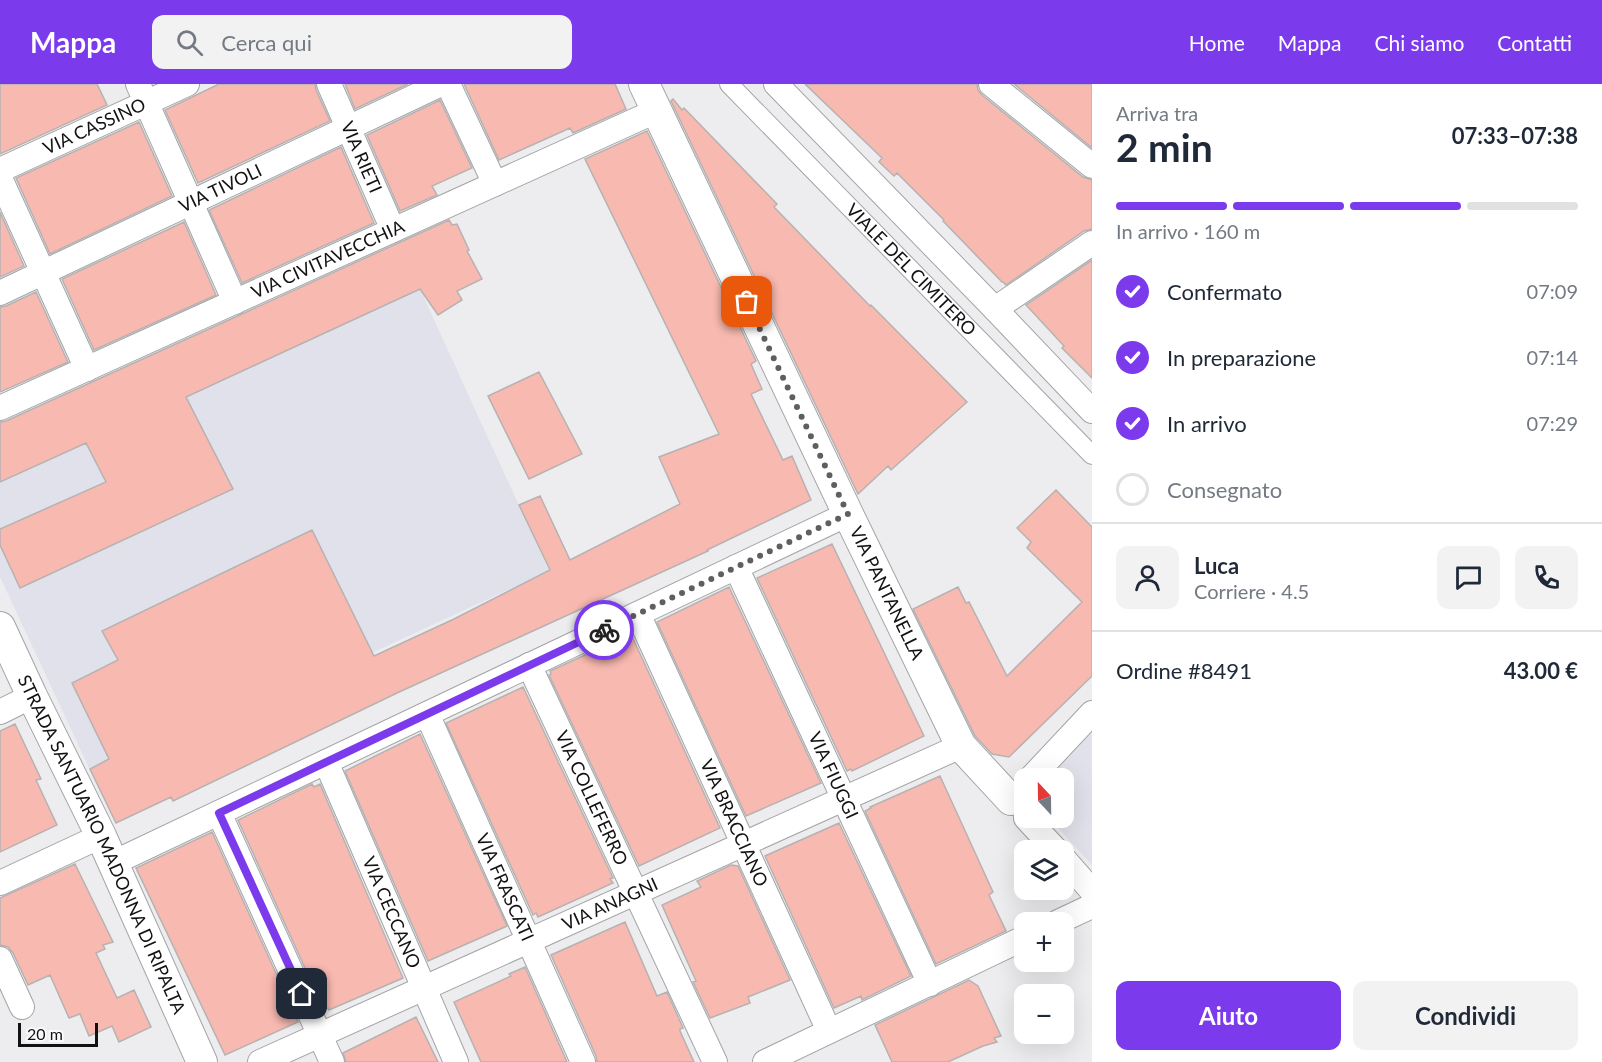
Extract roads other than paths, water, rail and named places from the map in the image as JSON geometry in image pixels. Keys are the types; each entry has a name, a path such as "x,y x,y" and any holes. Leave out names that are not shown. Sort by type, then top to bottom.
{"street":[{"name":"VIA CASSINO","path":"0,170 142,93 187,84"},
{"name":"VIA RIETI","path":"329,84 393,230"},
{"name":"VIA TIVOLI","path":"0,293 441,84"},
{"path":"448,84 495,184"},
{"name":"VIA PANTANELLA","path":"644,84 961,746 1014,797"},
{"name":"VIALE DEL CIMITERO","path":"729,84 1092,455"},
{"name":"VIALE DEL CIMITERO","path":"776,84 1092,411"},
{"path":"991,84 1092,166"},
{"path":"142,93 235,302"},
{"name":"VIA CIVITAVECCHIA","path":"0,408 656,111"},
{"path":"0,178 87,369"},
{"path":"995,309 1092,243"},
{"path":"113,863 848,514"},
{"name":"VIA FIUGGI","path":"736,567 930,984"},
{"name":"VIA BRACCIANO","path":"638,614 829,1031"},
{"name":"STRADA SANTUARIO MADONNA DI RIPALTA","path":"0,627 101,836 202,1062"},
{"name":"VIA COLLEFERRO","path":"529,665 715,1062"},
{"path":"0,712 32,696"},
{"path":"1040,768 1092,712"},
{"name":"VIA FRASCATI","path":"427,714 583,1062"},
{"name":"VIA ANAGNI","path":"260,1062 961,746"},
{"name":"VIA CECCANO","path":"326,762 456,1062"},
{"path":"219,813 332,1062"},
{"path":"1039,828 1048,840"},
{"path":"0,883 101,836"},
{"path":"1074,870 1092,891"},
{"path":"1074,914 1092,906"},
{"path":"765,1062 1014,943"},
{"path":"0,959 22,1007"}]}
